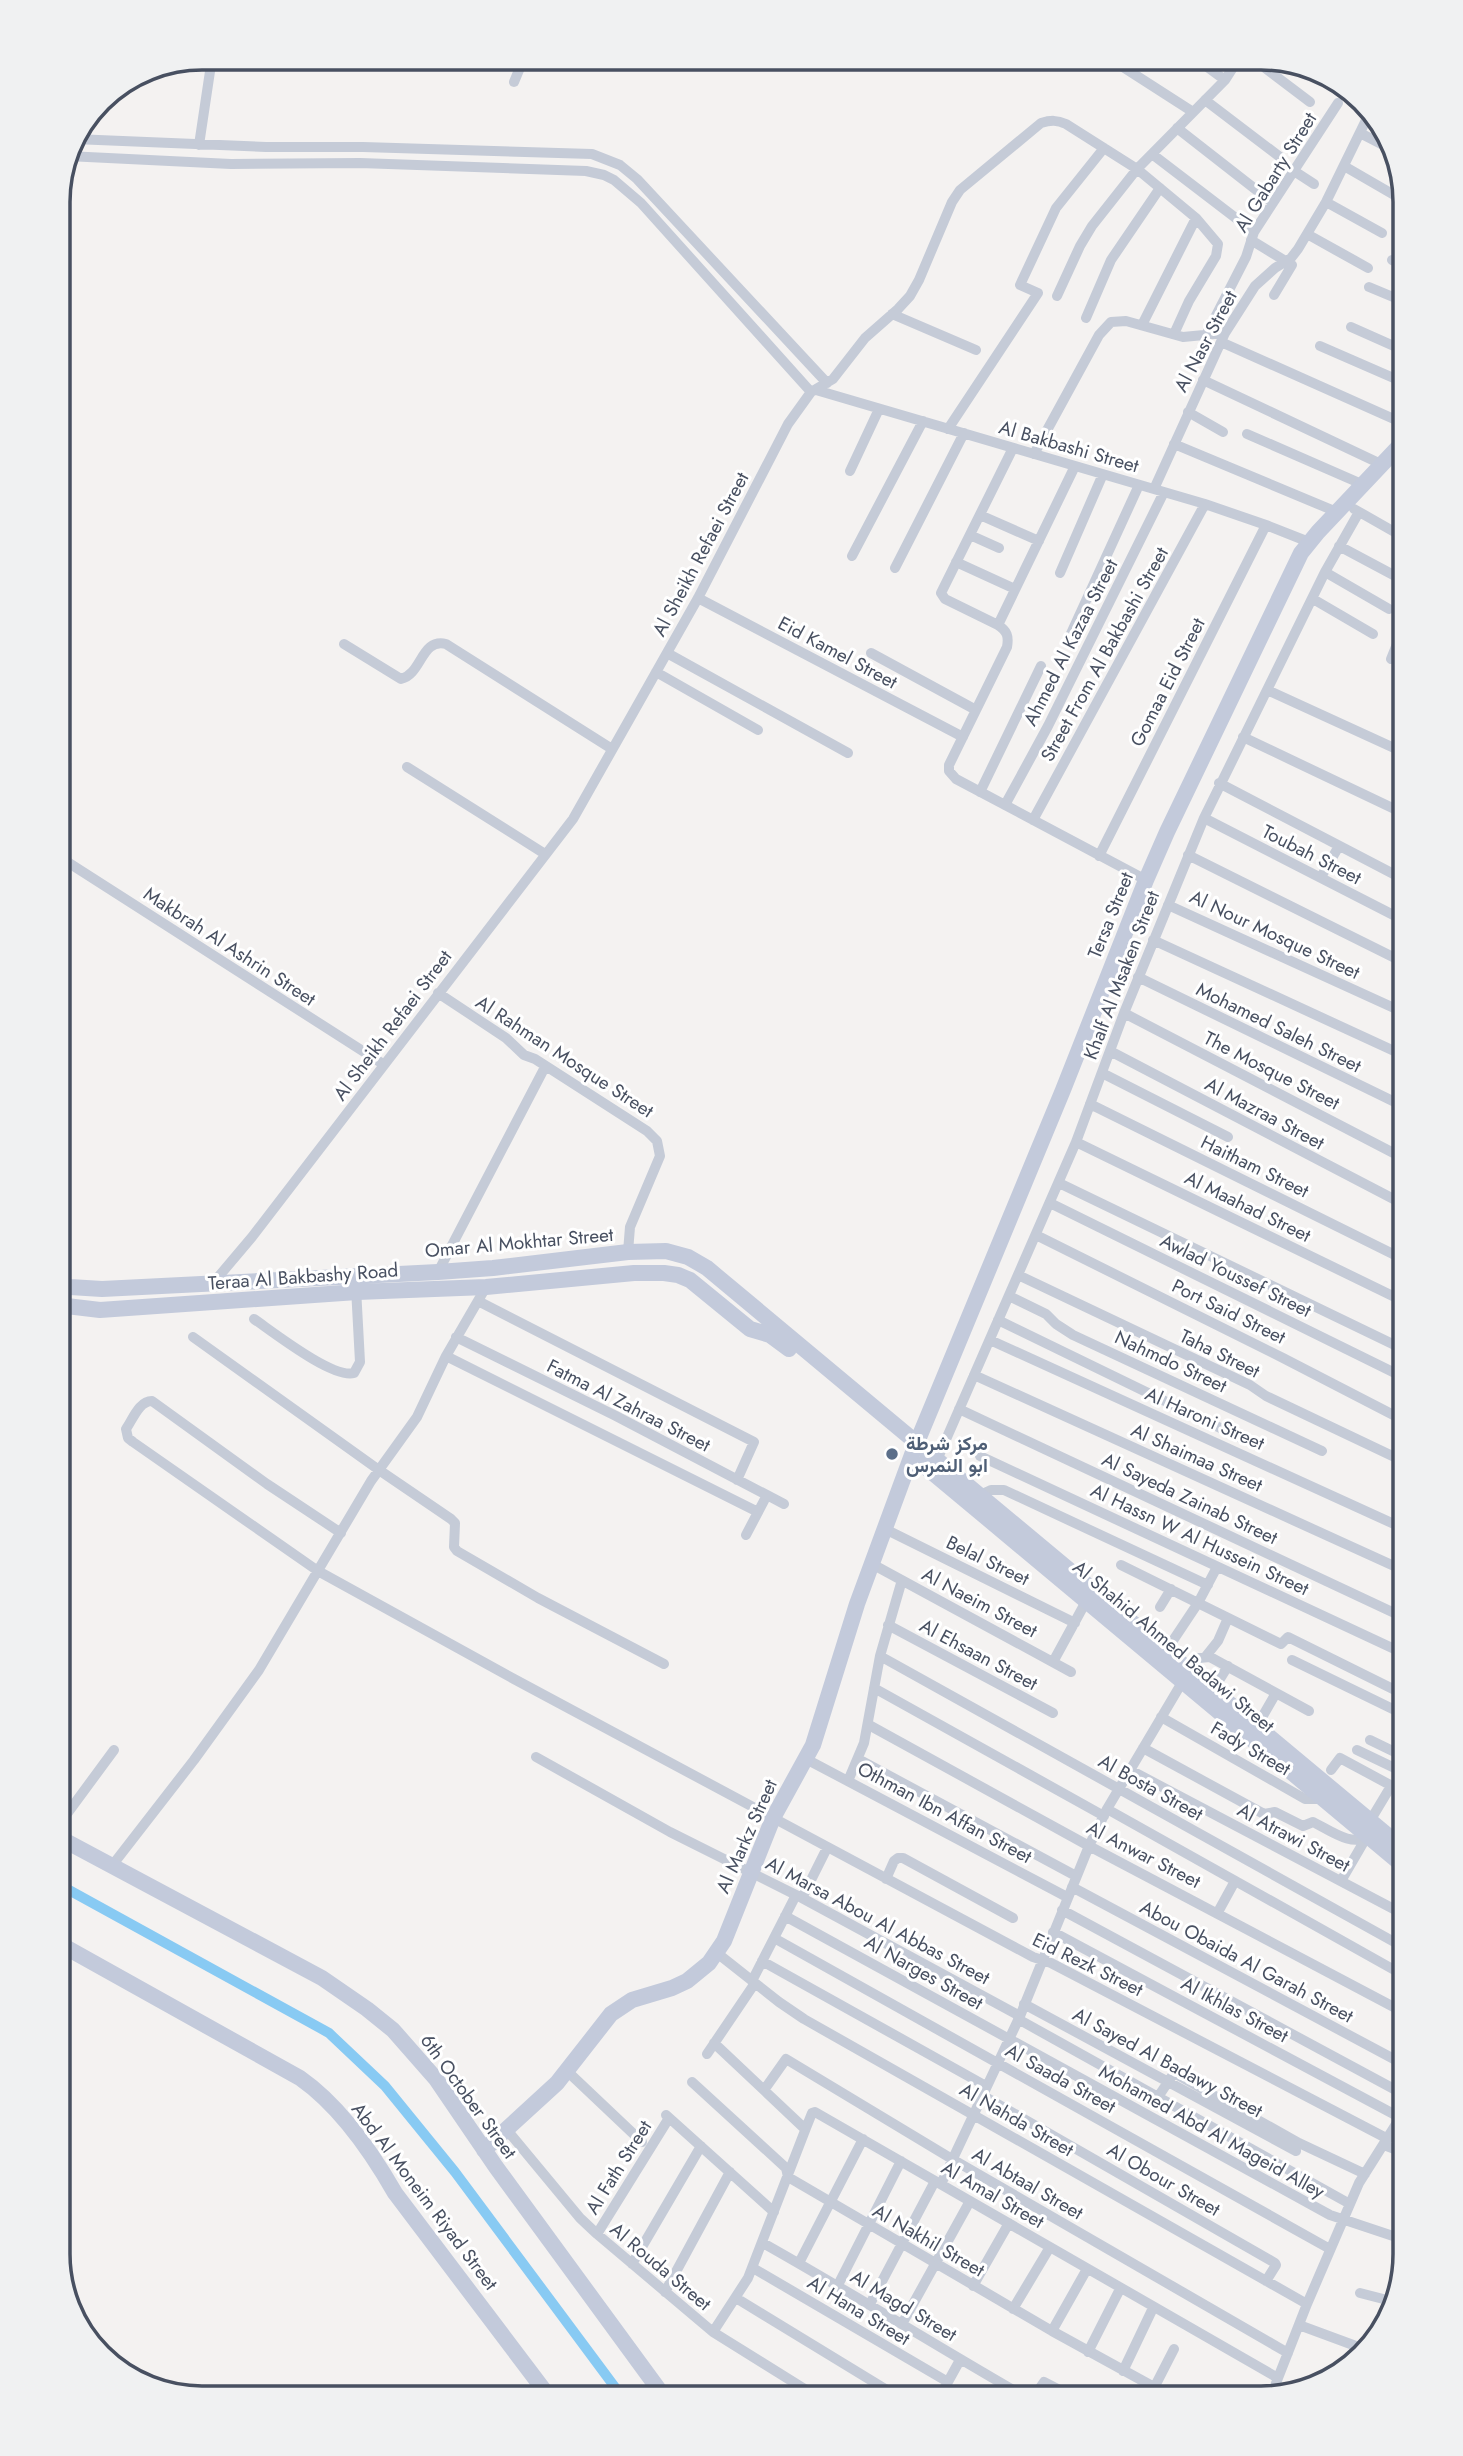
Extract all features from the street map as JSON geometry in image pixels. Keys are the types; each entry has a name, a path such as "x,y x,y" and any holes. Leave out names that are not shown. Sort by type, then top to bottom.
{"street":[{"path":"198,145 210,70"},
{"path":"514,82 519,70"},
{"path":"1128,70 1193,112"},
{"path":"1211,70 1225,80"},
{"path":"1058,296 1086,235 1138,169 1225,80 1231,70"},
{"path":"1268,70 1310,102"},
{"path":"1205,100 1280,157"},
{"name":"Al Gabarty Street","path":"1206,335 1246,257 1252,236 1338,103"},
{"name":"Al Sheikh Refaei Street","path":"214,1282 253,1237 573,819 698,598 779,441 813,391 833,379 865,338 909,296 960,190 1041,123 1058,121 1138,169 1196,218 1214,238 1219,250 1189,300 1174,334"},
{"name":"Al Nasr Street","path":"1159,491 1174,444 1223,337 1255,286 1295,254 1326,202 1365,122"},
{"path":"1177,128 1273,203"},
{"path":"1360,133 1378,142"},
{"path":"86,140 198,145 592,154 620,165 637,179 827,383"},
{"path":"309,146 310,163"},
{"path":"948,429 1038,293 1020,285 1050,218 1104,148"},
{"path":"568,170 569,152"},
{"path":"1152,154 1252,236 1287,261 1292,268 1274,295"},
{"path":"79,157 231,164 400,164 568,170 604,175 623,187 813,391"},
{"path":"1344,166 1393,194"},
{"path":"1294,171 1314,184"},
{"path":"1086,318 1115,253 1160,188"},
{"path":"1326,202 1382,233"},
{"path":"1142,325 1196,218"},
{"path":"1307,234 1368,268"},
{"path":"1369,287 1393,297"},
{"path":"892,314 976,350"},
{"path":"1034,454 1105,327 1118,320 1183,337 1223,337 1393,418"},
{"path":"1351,327 1393,346"},
{"path":"1320,346 1393,378"},
{"path":"1203,380 1383,465"},
{"name":"Al Bakbashi Street","path":"813,391 1205,504 1309,542"},
{"path":"850,471 879,408"},
{"path":"1188,412 1223,432"},
{"path":"852,556 923,421"},
{"path":"895,568 964,433"},
{"path":"1247,434 1364,485"},
{"path":"1174,444 1347,509 1393,532"},
{"path":"1013,448 942,589 942,597 998,625 1005,630 1009,638 949,765 949,771 951,776 1005,806 1146,880"},
{"name":"Tersa Street","path":"917,1443 1063,1090 1146,880 1290,575 1309,542 1347,509 1364,485 1393,454"},
{"path":"998,625 1075,466"},
{"path":"1060,573 1103,474"},
{"path":"1068,640 1139,485"},
{"name":"Ahmed Al Kazaa Street","path":"1005,806 1048,726 1159,491"},
{"name":"Street From Al Bakbashi Street","path":"1033,820 1205,504"},
{"name":"Khalf Al Msaken Street","path":"934,1457 959,1409 1059,1183 1138,977 1219,783 1339,546 1347,509"},
{"path":"980,515 1039,541"},
{"name":"Gomaa Eid Street","path":"1099,856 1266,525"},
{"path":"970,535 999,548"},
{"path":"1339,546 1393,575"},
{"path":"956,562 1015,589"},
{"path":"1325,572 1389,609"},
{"name":"Eid Kamel Street","path":"698,598 963,737"},
{"path":"1312,599 1373,634"},
{"path":"344,644 401,679 410,676 433,644 446,644 612,749"},
{"path":"667,653 848,753"},
{"path":"871,653 976,710"},
{"path":"1391,659 1393,654"},
{"path":"980,792 1041,666"},
{"path":"656,672 758,730"},
{"path":"1266,690 1393,748"},
{"path":"1243,737 1393,808"},
{"path":"407,767 544,854"},
{"path":"1219,783 1393,874"},
{"name":"Toubah Street","path":"1204,818 1393,915"},
{"path":"1321,877 1339,846"},
{"path":"1188,855 1393,953"},
{"name":"Makbrah Al Ashrin Street","path":"70,864 383,1064"},
{"name":"Al Nour Mosque Street","path":"1168,905 1393,1008"},
{"path":"1153,940 1393,1050"},
{"name":"Mohamed Saleh Street","path":"1138,977 1393,1101"},
{"name":"Al Rahman Mosque Street","path":"438,993 506,1038 524,1055 535,1059 652,1135 660,1148 660,1156 630,1227 628,1252"},
{"name":"The Mosque Street","path":"1124,1013 1393,1153"},
{"name":"Al Mazraa Street","path":"1110,1051 1393,1199"},
{"path":"438,1272 545,1067"},
{"path":"1102,1073 1228,1138"},
{"name":"Haitham Street","path":"1090,1104 1393,1254"},
{"name":"Al Maahad Street","path":"1076,1142 1393,1296"},
{"path":"1059,1183 1393,1344"},
{"name":"Awlad Youssef Street","path":"1050,1203 1393,1372"},
{"name":"Port Said Street","path":"1036,1235 1393,1415"},
{"name":"Omar Al Mokhtar Street","path":"70,1286 151,1296 214,1282 402,1281 438,1272 490,1283 628,1252 677,1253 697,1261 917,1443"},
{"name":"Teraa Al Bakbashy Road","path":"402,1281 490,1283 634,1273 678,1275 695,1284 754,1331 770,1335 796,1353 818,1360"},
{"name":"Taha Street","path":"1018,1275 1393,1456"},
{"path":"254,1319 303,1353 339,1373 354,1373 360,1362 356,1282"},
{"name":"Teraa Al Bakbashy Road","path":"70,1306 100,1310 151,1296 356,1282"},
{"path":"111,1867 194,1760 258,1670 379,1470 416,1417 456,1337 490,1283 754,1442 737,1480"},
{"name":"Nahmdo Street","path":"1009,1296 1046,1314 1073,1335 1322,1451"},
{"path":"998,1320 1247,1441"},
{"path":"193,1337 456,1523 454,1547 457,1551 538,1598 664,1664"},
{"name":"Fatma Al Zahraa Street","path":"456,1337 616,1416 784,1504"},
{"name":"Al Haroni Street","path":"990,1340 1393,1524"},
{"path":"446,1356 758,1512"},
{"name":"Al Shaimaa Street","path":"974,1375 1393,1566"},
{"name":"Eid Rezk Street","path":"341,1533 267,1484 152,1401 141,1406 126,1429 128,1438 133,1442 318,1570 827,1848 1393,2146"},
{"name":"Al Sayeda Zainab Street","path":"959,1409 1393,1612"},
{"name":"Al Shahid Ahmed Badawi Street","path":"917,1443 980,1495 1089,1595"},
{"name":"Al Markz Street","path":"484,2150 567,2071 611,2014 632,2000 687,1981 699,1973 717,1953 773,1818 819,1730 833,1676 917,1443"},
{"name":"Al Hassn W Al Hussein Street","path":"980,1455 1393,1648"},
{"name":"Al Shahid Ahmed Badawi Street","path":"934,1457 926,1464 927,1468 1186,1675 1321,1800 1393,1844"},
{"path":"980,1495 991,1490 1004,1490 1208,1585"},
{"path":"746,1535 767,1495"},
{"name":"Belal Street","path":"885,1529 1075,1623"},
{"name":"Al Naeim Street","path":"872,1564 1072,1672"},
{"path":"1121,1565 1282,1645 1288,1637 1393,1689"},
{"path":"1163,1656 1217,1567"},
{"path":"848,1781 869,1725 880,1656 902,1580"},
{"path":"1160,1606 1171,1589"},
{"path":"1053,1662 1089,1595"},
{"path":"870,2304 952,2159 1019,2017 1069,1892 1105,1813 1186,1675 1199,1658 1206,1656 1218,1641 1228,1618"},
{"name":"Al Ehsaan Street","path":"888,1625 1053,1713"},
{"name":"Al Bosta Street","path":"880,1656 1393,1941"},
{"path":"1206,1656 1309,1711"},
{"path":"1292,1660 1393,1708"},
{"path":"1220,1679 1228,1666"},
{"name":"Al Shahid Ahmed Badawi Street","path":"1186,1675 1257,1726 1393,1855"},
{"path":"874,1688 1235,1881 1393,1969"},
{"path":"1257,1726 1276,1693"},
{"name":"Fady Street","path":"1161,1717 1305,1799 1321,1800"},
{"name":"Al Anwar Street","path":"869,1725 1089,1846 1393,2007"},
{"path":"1370,1740 1393,1751"},
{"path":"1143,1748 1264,1814 1274,1811 1303,1825 1312,1822 1354,1841 1368,1831"},
{"path":"70,1810 114,1750"},
{"path":"1357,1750 1393,1767"},
{"path":"1258,1772 1271,1755"},
{"name":"Al Marsa Abou Al Abbas Street","path":"536,1757 670,1832 799,1897 1019,2017 1350,2204"},
{"path":"1331,1770 1340,1758 1391,1786 1341,1881"},
{"name":"Othman Ibn Affan Street","path":"806,1759 1069,1892"},
{"path":"858,1759 1076,1876"},
{"name":"Al Atrawi Street","path":"1130,1770 1393,1909"},
{"path":"1307,1823 1309,1814 1321,1800"},
{"name":"6th October Street","path":"70,1845 322,1978 368,2009 414,2052 436,2079 484,2150 656,2386"},
{"path":"706,2054 754,1982 785,1916 827,1848"},
{"path":"886,1879 894,1861 903,1858 1013,1918"},
{"path":"1218,1912 1235,1881"},
{"name":"Abou Obaida Al Garah Street","path":"1069,1892 1393,2059"},
{"path":"1062,1910 1393,2089"},
{"name":"Al Narges Street","path":"785,1916 1008,2039"},
{"name":"Al Ikhlas Street","path":"1053,1932 1393,2109"},
{"name":"Al Saada Street","path":"774,1938 1330,2249"},
{"name":"Abd Al Moneim Riyad Street","path":"70,1950 276,2065 319,2093 376,2160 395,2193 541,2386"},
{"name":"Al Nahda Street","path":"717,1953 804,2019 1307,2304"},
{"name":"Al Obour Street","path":"762,1961 1275,2263 1266,2281"},
{"name":"Al Sayed Al Badawy Street","path":"1024,2004 1167,2082"},
{"name":"Mohamed Abd Al Mageid Alley","path":"1008,2039 1343,2221 1393,2237"},
{"path":"713,2332 753,2268 806,2128 714,2043"},
{"name":"Al Abtaal Street","path":"764,2090 786,2059 952,2159 1288,2353"},
{"path":"567,2071 642,2143"},
{"path":"1158,2097 1174,2073 1297,2147 1365,2174"},
{"name":"Al Nakhil Street","path":"692,2082 786,2168 788,2177 972,2286 1150,2386"},
{"name":"Al Amal Street","path":"806,2128 814,2112 1278,2378"},
{"name":"Al Fath Street","path":"597,2234 667,2116 701,2146"},
{"name":"Al Rouda Street","path":"507,2130 580,2218 597,2234 713,2332 800,2386"},
{"path":"1275,2385 1350,2204 1365,2174 1393,2130"},
{"path":"799,2263 863,2139"},
{"path":"632,2264 701,2146 774,2212"},
{"path":"1289,2170 1297,2147"},
{"path":"838,2285 901,2161"},
{"path":"665,2292 730,2172"},
{"path":"902,2324 970,2200"},
{"path":"972,2286 1009,2223"},
{"name":"Al Magd Street","path":"762,2243 838,2285 1006,2386"},
{"path":"1013,2309 1050,2247"},
{"name":"Al Hana Street","path":"753,2268 948,2382"},
{"path":"1052,2331 1087,2269"},
{"path":"1088,2352 1120,2289"},
{"path":"1360,2293 1385,2299"},
{"path":"736,2298 880,2386"},
{"path":"1122,2371 1153,2308"},
{"path":"1299,2325 1355,2346"},
{"path":"1155,2386 1174,2348"},
{"path":"946,2386 960,2360"}],"waterway":[{"path":"70,1891 329,2033 385,2086 455,2172 614,2386"}],"place":[{"name":"مركز شرطة ابو النمرس","path":"892,1454"}]}
